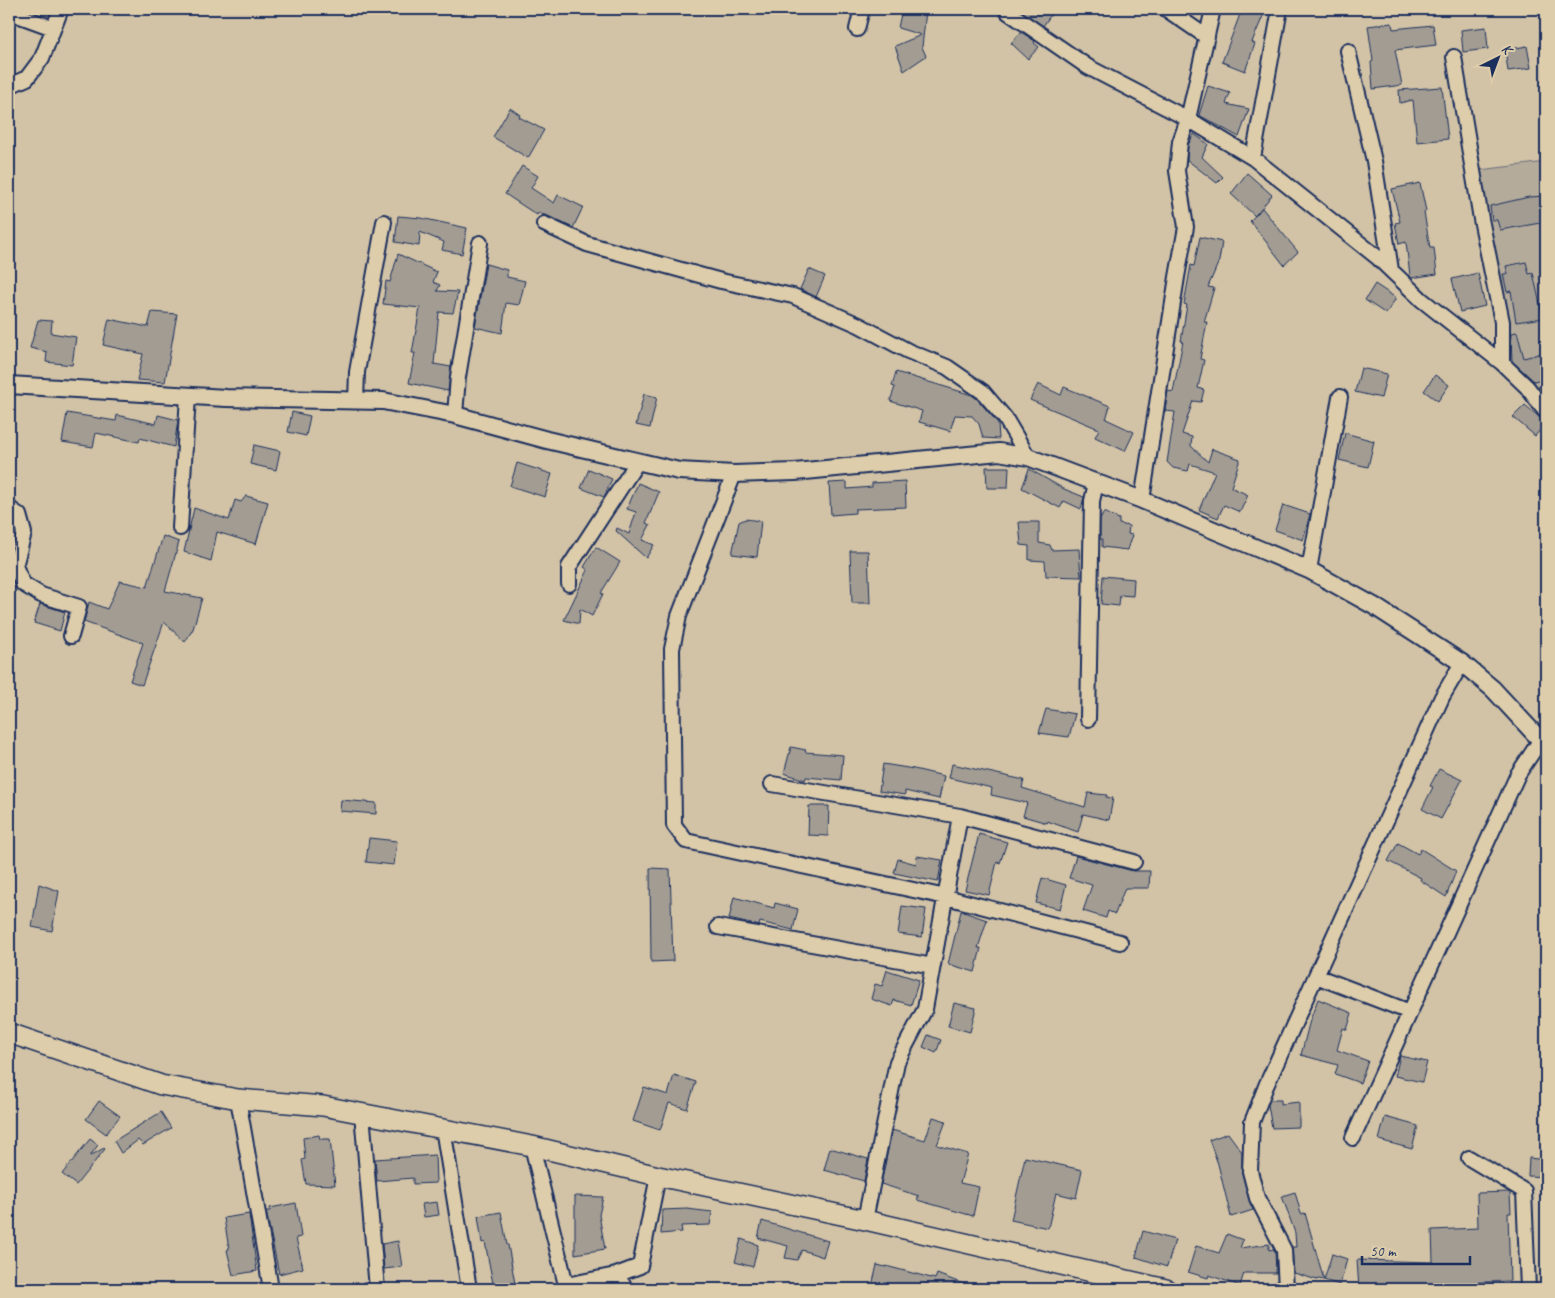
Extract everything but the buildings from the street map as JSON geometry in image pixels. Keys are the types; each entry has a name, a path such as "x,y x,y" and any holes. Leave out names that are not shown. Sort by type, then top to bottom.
{"main road":[{"path":"9,1033 161,1085 238,1099 323,1106 532,1146 658,1176 865,1220 1166,1289"}],"street":[{"path":"9,86 27,78 42,58 62,9"},
{"path":"857,29 862,9"},
{"path":"1009,9 1008,12 1088,67 1188,119 1253,158 1378,257 1422,300 1502,363 1527,387 1546,412"},
{"path":"1166,9 1207,37"},
{"path":"1142,500 1186,227 1177,170 1180,142 1188,119 1213,9"},
{"path":"1253,158 1280,9"},
{"path":"9,12 53,28"},
{"path":"1348,50 1374,161 1391,270"},
{"path":"1454,57 1481,219 1502,322 1502,363"},
{"path":"356,401 357,372 384,222"},
{"path":"544,224 587,244 721,281 793,296 859,325 908,351 946,366 983,392 1005,418 1028,457"},
{"path":"455,415 458,377 480,243"},
{"path":"9,385 188,396 383,401 455,415 547,440 679,471 734,474 795,472 999,452 1028,457 1142,500 1309,570 1374,606 1462,663 1493,689 1543,743 1518,774 1353,1138"},
{"path":"180,528 188,396"},
{"path":"1309,570 1340,397"},
{"path":"568,584 569,567 638,461"},
{"path":"734,474 678,616 672,649 674,825 686,841 946,897 1120,942"},
{"path":"1088,719 1092,501 1096,483"},
{"path":"9,508 19,515 24,533 15,566 23,584 41,595 79,607 71,636"},
{"path":"1286,1289 1284,1250 1257,1198 1250,1171 1252,1122 1266,1086 1442,697 1462,663"},
{"path":"772,784 960,816 1134,862"},
{"path":"865,1220 897,1062 925,1008 960,816"},
{"path":"718,927 933,966"},
{"path":"1316,976 1410,1012"},
{"path":"238,1099 272,1289"},
{"path":"362,1113 378,1289"},
{"path":"443,1128 469,1289"},
{"path":"532,1146 566,1287 616,1275 640,1266 658,1176"},
{"path":"1469,1158 1524,1191 1528,1289"},
{"path":"616,1275 626,1289"}],"shaded area":[{"path":"1546,162 1546,393 1507,360 1507,319 1480,170"}]}
